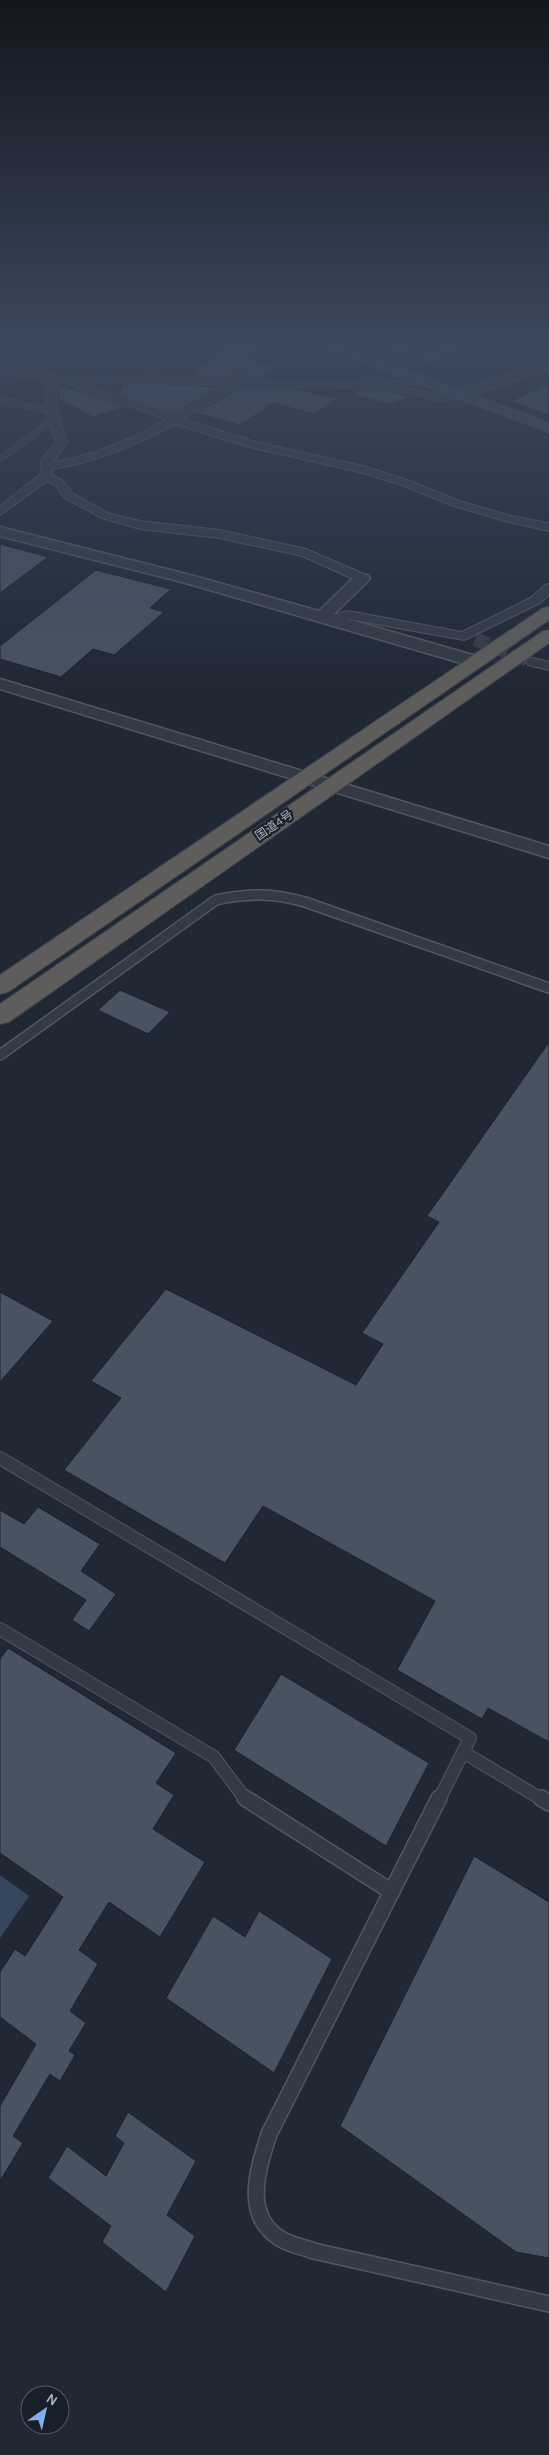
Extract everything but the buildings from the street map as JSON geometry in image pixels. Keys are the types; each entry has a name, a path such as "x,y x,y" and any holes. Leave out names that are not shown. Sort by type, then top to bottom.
{"highway":[{"name":"国道4号","path":"0,986 474,661 549,612"},
{"name":"国道4号","path":"0,1016 330,785 547,639"}],"street":[{"path":"0,511 41,481 46,472 48,459"},
{"path":"46,472 86,459"},
{"path":"312,459 359,468 406,482 455,503 510,519 549,526"},
{"path":"46,472 59,483 69,496 106,516 140,525 219,534 306,553 362,578 328,617"},
{"path":"0,531 328,617 474,661"},
{"path":"328,617 348,615 470,638 536,600 549,588"},
{"path":"533,662 549,666"},
{"path":"0,684 549,852"}],"lane":[{"path":"0,1056 216,900 252,892 274,893 305,902 549,988"},
{"path":"0,1458 470,1738 269,2134 254,2189 255,2207 267,2228 274,2234 314,2251 549,2304"},
{"path":"0,1629 214,1757 247,1801 392,1892"},
{"path":"463,1752 549,1803"}],"water":[{"path":"0,1875 29,1896 0,1938"}],"tunnel":[{"path":"475,639 533,662"}]}
